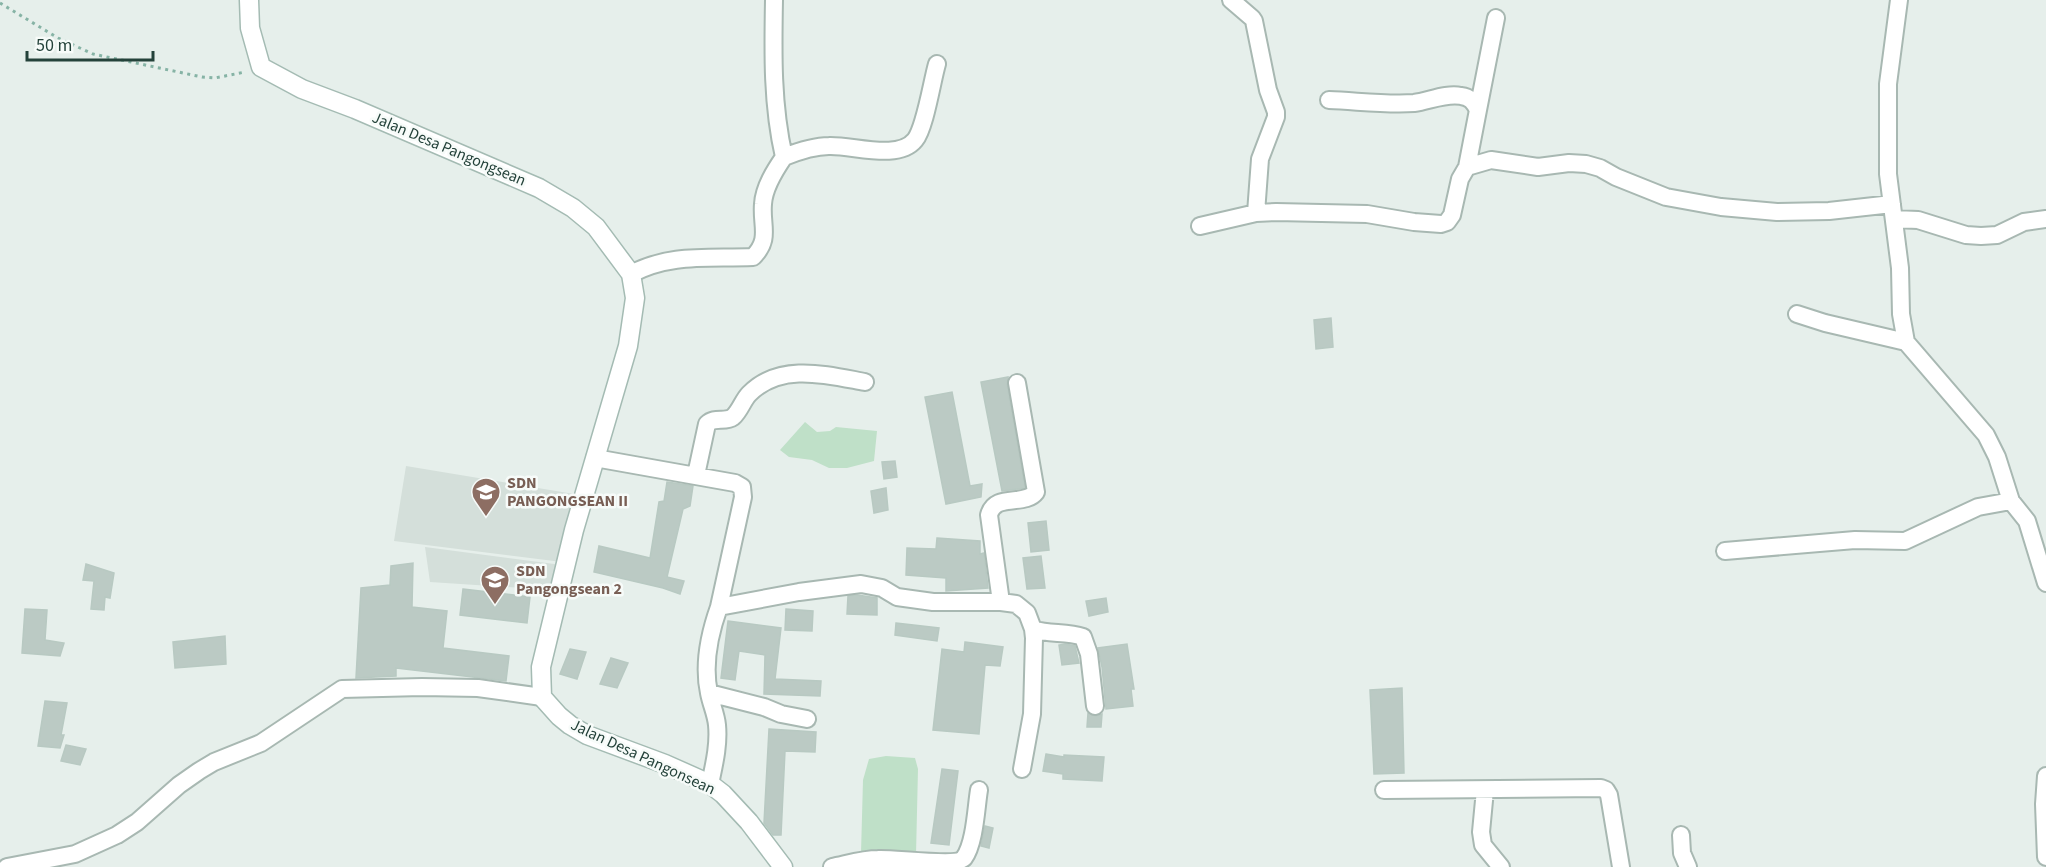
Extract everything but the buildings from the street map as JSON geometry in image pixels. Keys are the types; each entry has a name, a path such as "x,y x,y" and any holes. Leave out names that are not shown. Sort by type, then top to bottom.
{"street":[{"path":"249,0 250,28 261,67"},
{"path":"631,274 653,264 670,260 753,256 764,242 763,202 784,157 776,114 774,0"},
{"path":"1231,0 1254,21 1270,97 1276,112 1260,159 1256,213"},
{"path":"1899,0 1888,84 1888,174 1899,268 1901,314 1906,342 1986,435 1997,457 2011,501 2027,521 2046,583"},
{"path":"1200,226 1256,213 1334,212 1367,214 1414,222 1441,224 1447,222 1452,215 1460,179 1467,167 1496,18"},
{"path":"784,157 800,151 829,146 895,151 907,147 915,140 920,129 937,64"},
{"name":"Jalan Desa Pangongsean","path":"261,67 302,89 355,109 539,188 573,208 596,227 631,274 635,298 628,346 595,458"},
{"path":"1329,100 1402,103 1428,101 1454,95 1469,99 1475,103 1478,110"},
{"path":"1467,167 1491,160 1538,167 1569,163 1586,164 1666,197 1721,207 1777,212 1893,212 1966,235 1997,235 2024,222 2046,219"},
{"path":"1797,314 1906,342"},
{"path":"696,475 707,424 714,419 728,420 735,415 749,394 766,380 806,372 865,382"},
{"path":"1001,602 990,509 994,504 1032,496 1036,492 1017,382"},
{"path":"7,867 75,854 117,835 137,822 179,785 199,771 214,762 261,743 342,689 478,688 542,697 541,667 574,530 595,458 696,475 735,483 742,487 743,497 707,652 706,672 717,725 717,747 710,784"},
{"path":"1725,551 1855,540 1905,541 1978,507 2011,501"},
{"path":"719,607 799,592 861,584 882,588 897,597 933,602 1016,604 1027,613 1033,629 1032,714 1022,769"},
{"path":"1033,629 1049,634 1075,634 1083,637 1089,654 1095,706"},
{"path":"709,693 764,707 781,714 807,719"},
{"name":"Jalan Desa Pangonsean","path":"542,697 559,716 587,735 665,764 710,784 723,794 749,822 783,867"},
{"path":"2046,776 2044,804 2046,857"},
{"path":"1384,790 1601,788 1610,795 1621,867"},
{"path":"832,867 878,859 913,860 934,864 959,863 964,859 969,847 979,790"},
{"path":"1485,790 1481,832 1483,845 1501,867"},
{"path":"1681,835 1682,853 1688,867"}],"path":[{"path":"0,3 58,38 93,54 202,77 231,75 261,67"}],"shaded area":[{"name":"SDN PANGONGSEAN II","path":"406,466 580,495 562,562 394,541"},
{"name":"SDN PANGONGSEAN II","path":"425,547 562,565 554,590 430,582"}],"green space":[{"path":"805,422 817,432 830,431 836,427 877,431 874,461 847,468 829,468 812,460 789,457 780,450"},
{"path":"886,756 915,758 918,769 916,855 861,853 863,780 869,759"}],"place":[{"name":"SDN PANGONGSEAN II","path":"486,518"},
{"name":"SDN Pangongsean 2","path":"495,606"}]}
